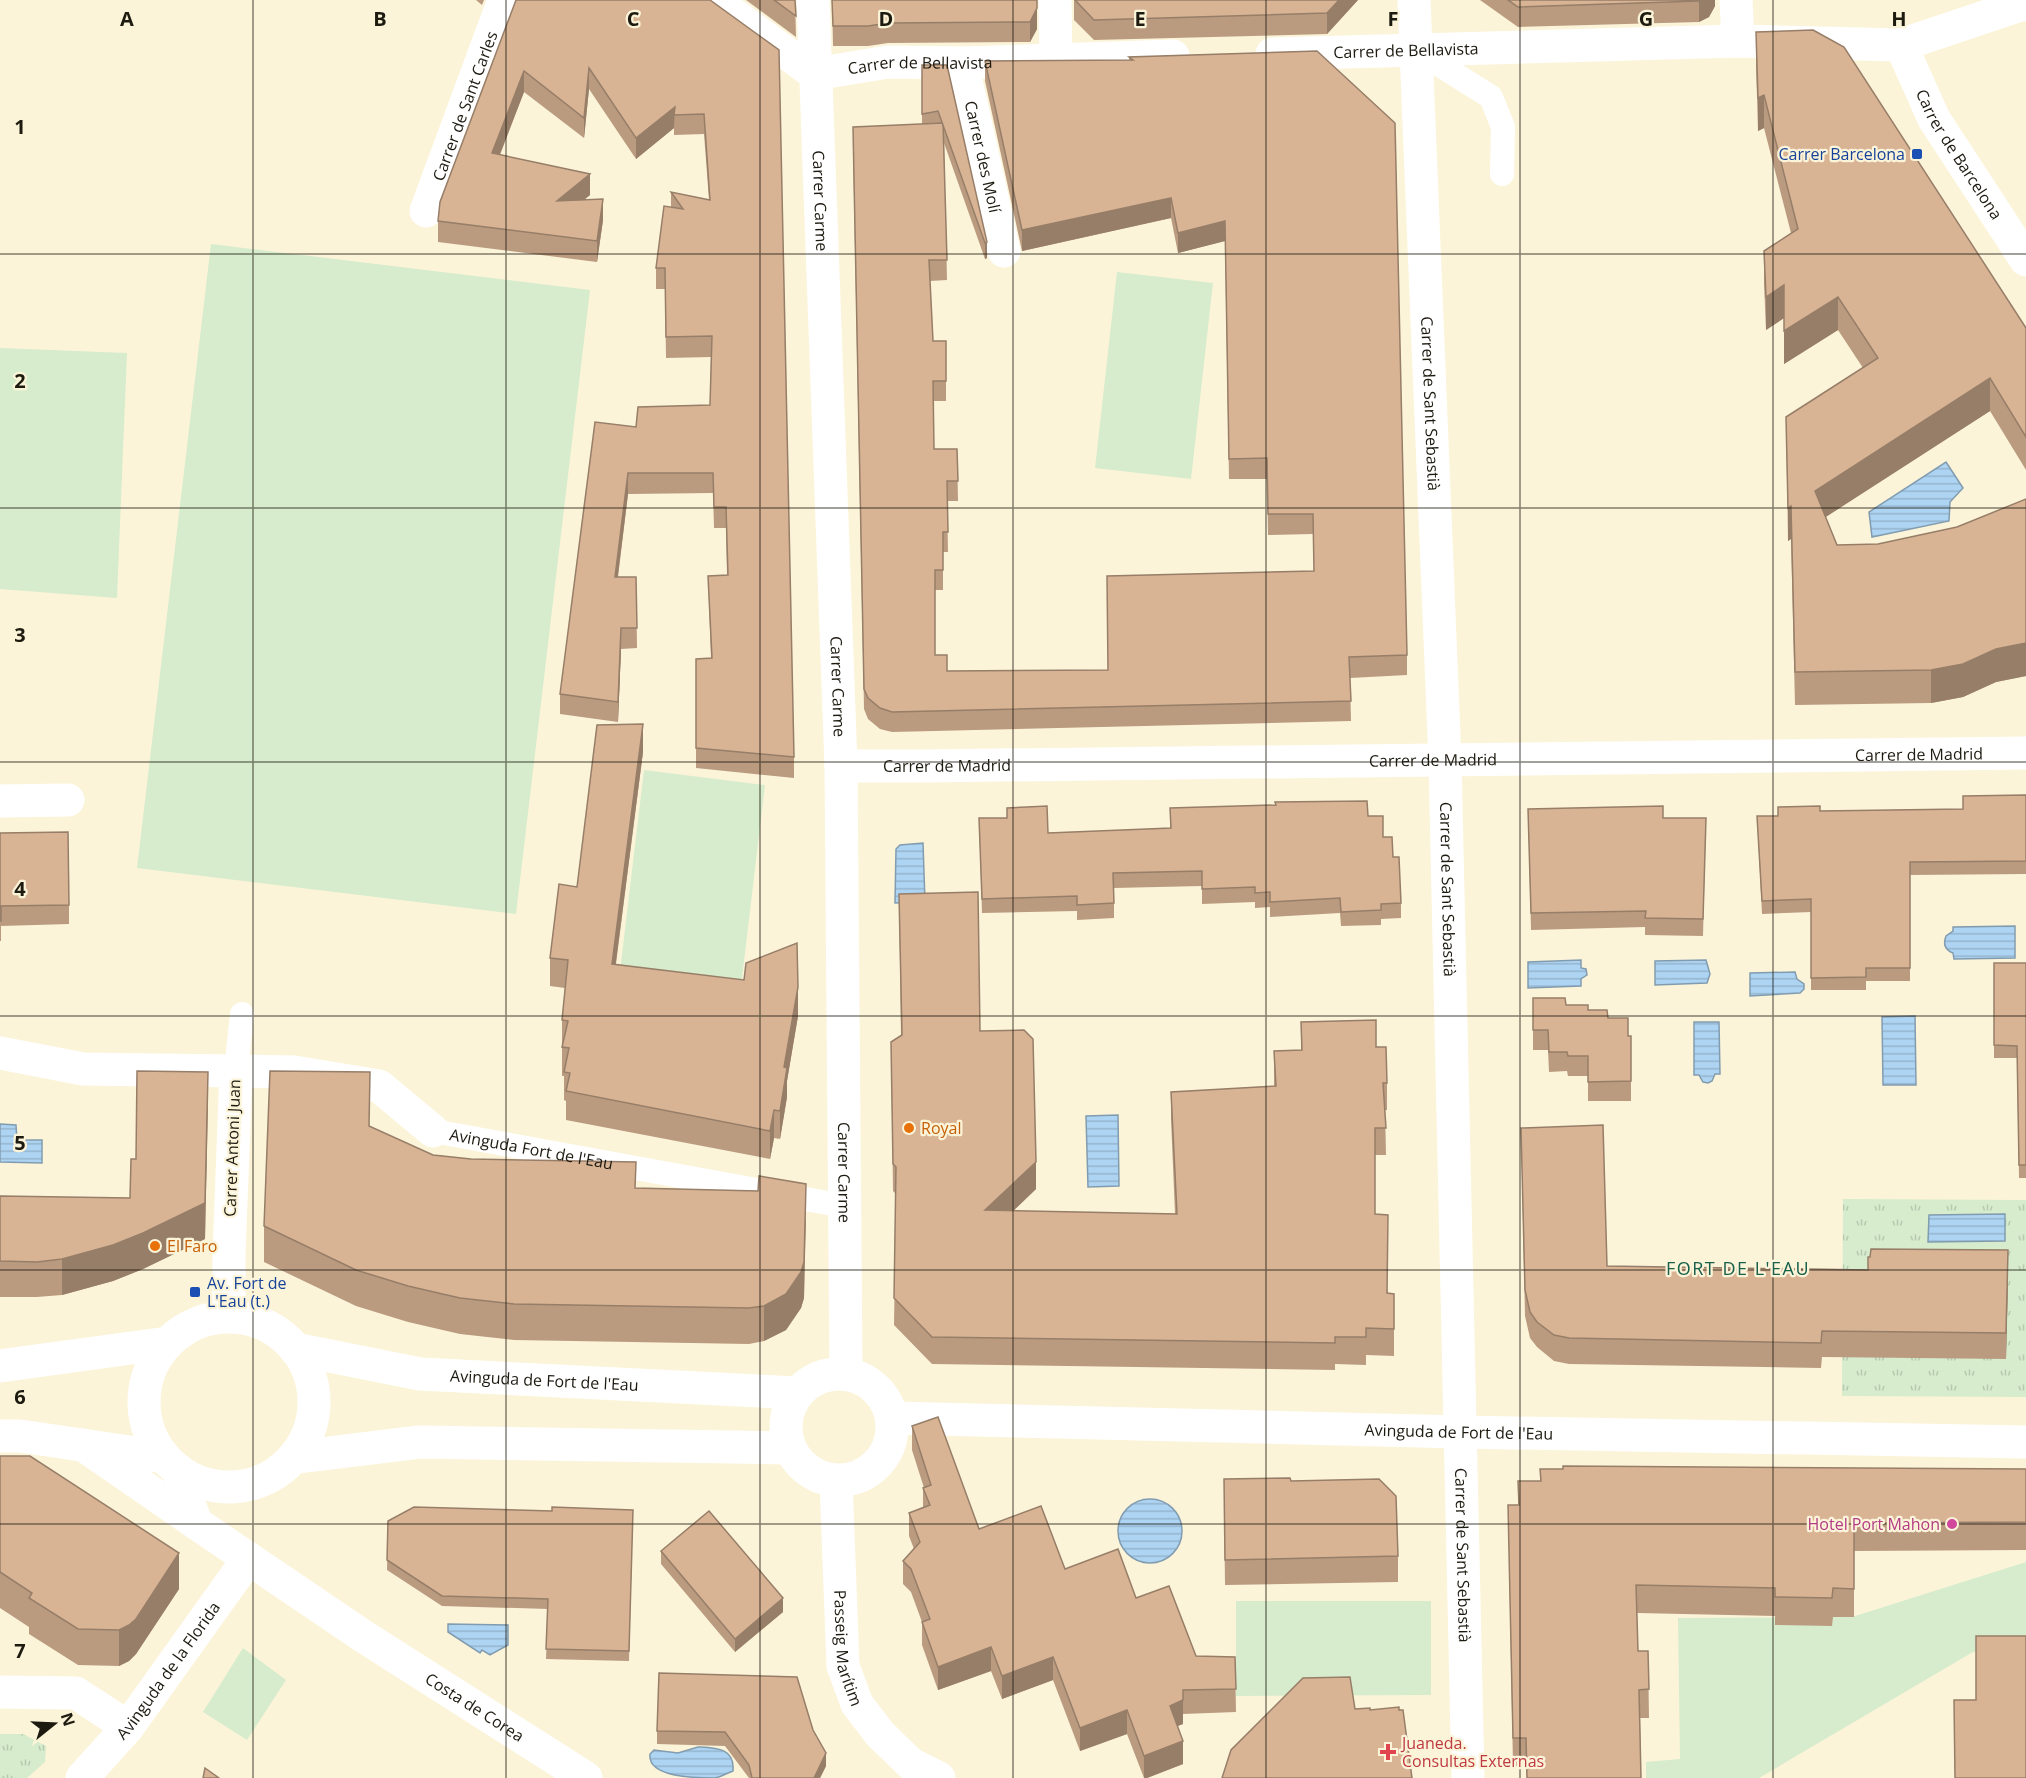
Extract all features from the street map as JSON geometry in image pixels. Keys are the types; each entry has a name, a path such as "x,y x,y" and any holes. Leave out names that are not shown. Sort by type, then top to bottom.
{"street":[{"name":"Carrer de Sant Carles","path":"426,211 504,0"},
{"path":"714,0 815,74"},
{"name":"Carrer Carme","path":"813,0 841,766 846,1373"},
{"path":"1055,0 1056,59"},
{"name":"Carrer de Sant Sebastià","path":"1414,0 1444,760 1468,1778"},
{"path":"1736,0 1738,41"},
{"path":"1992,8 2026,3"},
{"name":"Carrer de Bellavista","path":"1248,54 1738,41 1902,45 1992,8"},
{"name":"Carrer de Barcelona","path":"1902,45 1934,119 2026,260"},
{"name":"Carrer de Bellavista","path":"815,74 888,62 962,63 1200,56"},
{"name":"Carrer des Molí","path":"962,63 1004,251"},
{"name":"Carrer de Madrid","path":"841,766 2026,753"},
{"path":"0,801 68,800"},
{"name":"Carrer Antoni Juan","path":"0,1053 84,1070 236,1071 229,1317"},
{"path":"236,1071 294,1072 380,1086 434,1131"},
{"path":"196,1524 171,1464 148,1430 144,1399 151,1368 168,1343 185,1329 206,1320 229,1317 248,1319 266,1325 282,1335 295,1349 308,1370 314,1394 313,1418 297,1457"},
{"path":"0,1366 168,1343"},
{"name":"Avinguda de Fort de l'Eau","path":"295,1349 420,1374 797,1393"},
{"path":"846,1373 862,1378 874,1386 884,1399 892,1418 890,1443 876,1466 859,1477 836,1481 820,1477 802,1465 790,1448 786,1419 797,1393 826,1375 846,1373"},
{"name":"Avinguda de Fort de l'Eau","path":"892,1418 1461,1432 2026,1442"},
{"path":"0,1436 82,1445 171,1464 205,1484 236,1488 266,1480 297,1457 420,1442 790,1448"},
{"path":"82,1445 248,1559"},
{"name":"Passeig Marítim","path":"836,1481 843,1666 857,1704 880,1734 911,1764 939,1778"},
{"name":"Costa de Corea","path":"248,1559 363,1636 586,1778"},
{"name":"Avinguda de la Florida","path":"82,1778 128,1727 248,1559"},
{"path":"0,1692 76,1693 128,1727"}],"lane":[{"path":"1416,50 1491,97 1503,127 1502,174"},
{"path":"236,1071 242,1014"},
{"name":"Avinguda Fort de l'Eau","path":"434,1131 844,1206"}],"green space":[{"path":"211,244 590,290 516,914 137,868"},
{"path":"1117,272 1213,283 1191,479 1095,468"},
{"path":"0,348 127,353 117,598 0,589"},
{"path":"644,770 765,785 739,1003 618,988"},
{"path":"1843,1199 2026,1200 2026,1397 1842,1396"},
{"path":"2026,1562 2026,1649 1973,1652 1759,1778 1646,1778 1646,1762 1680,1759 1678,1618 1852,1617"},
{"path":"1236,1601 1431,1601 1431,1695 1236,1696"},
{"path":"243,1648 286,1680 247,1740 203,1712"},
{"path":"0,1734 23,1734 46,1746 45,1762 27,1778 0,1778"}],"water":[{"path":"1946,462 1963,488 1950,502 1949,521 1872,537 1869,512"},
{"path":"923,843 925,902 895,903 896,849 900,845"},
{"path":"2015,926 2015,958 1954,959 1953,953 1945,946 1946,936 1953,931 1953,927"},
{"path":"1581,960 1581,968 1586,969 1587,975 1581,979 1581,986 1528,988 1528,962"},
{"path":"1706,960 1710,974 1707,983 1655,985 1655,961"},
{"path":"1795,972 1797,979 1804,984 1804,989 1800,993 1750,996 1750,973"},
{"path":"1915,1016 1916,1085 1883,1085 1882,1017"},
{"path":"1694,1022 1719,1022 1720,1074 1715,1074 1712,1081 1708,1083 1703,1082 1699,1075 1694,1075"},
{"path":"1118,1115 1119,1186 1088,1187 1086,1116"},
{"path":"0,1124 16,1125 17,1140 42,1140 42,1163 0,1162"},
{"path":"2005,1214 2005,1241 1928,1242 1929,1215"},
{"path":"1144,1499 1156,1499 1173,1508 1180,1519 1182,1531 1180,1543 1173,1554 1156,1563 1144,1563 1132,1558 1123,1549 1118,1537 1118,1525 1123,1513 1132,1504"},
{"path":"448,1624 508,1625 508,1645 490,1655 482,1650 480,1653 448,1632"},
{"path":"698,1747 718,1749 728,1754 733,1763 733,1771 715,1778 686,1777 665,1772 656,1768 651,1762 650,1754 654,1750 678,1753"}],"building":[{"path":"516,0 710,0 779,50 794,757 696,748 696,659 712,658 708,576 728,575 726,507 714,507 713,473 628,473 615,577 636,577 637,628 621,628 618,702 560,694 595,422 636,427 638,407 710,405 712,336 666,337 665,268 656,268 664,206 683,209 671,192 710,200 704,114 674,115 675,107 636,138 589,68 584,118 524,71 492,153 590,174 557,201 603,199 597,241 438,221 440,202"},
{"path":"774,0 795,0 796,16"},
{"path":"832,0 1037,0 1037,8 1030,22 888,23 868,26 833,26"},
{"path":"1075,0 1339,0 1327,13 1094,20"},
{"path":"1508,0 1702,0 1518,7"},
{"path":"1813,30 1844,47 2026,328 2026,437 1990,378 1815,491 1837,545 1878,544 1957,527 2026,499 2026,643 1996,649 1963,664 1931,670 1795,672 1791,506 1788,508 1786,417 1878,358 1838,297 1784,331 1784,285 1766,297 1764,251 1798,229 1764,95 1758,98 1756,32"},
{"path":"1317,51 1395,123 1407,655 1349,657 1351,701 892,712 880,708 868,698 864,689 853,127 943,123 947,260 929,260 933,341 946,341 946,381 933,381 934,449 957,449 958,481 947,481 948,532 943,532 943,570 935,570 935,655 947,655 947,671 1108,670 1107,576 1314,571 1313,514 1268,514 1267,458 1229,459 1225,221 1178,233 1171,198 1022,230 985,61 1133,60 1129,57"},
{"path":"922,65 947,65 987,242 985,243 938,111 922,114"},
{"path":"643,724 612,964 744,980 746,963 797,943 798,987 784,1067 787,1068 780,1111 774,1110 770,1131 566,1091 570,1073 564,1072 569,1048 562,1047 568,1021 562,1020 568,960 550,958 559,884 577,887 597,725"},
{"path":"2026,795 2026,861 1910,862 1910,968 1866,968 1866,977 1811,978 1811,899 1762,901 1757,816 1778,816 1778,807 1820,806 1820,811 1963,809 1963,796"},
{"path":"1367,801 1368,816 1383,816 1383,837 1392,837 1393,857 1399,857 1401,903 1381,904 1381,910 1341,912 1340,898 1270,902 1270,892 1255,893 1255,887 1202,889 1202,871 1113,873 1114,903 1077,905 1077,896 982,899 979,818 1007,818 1007,808 1047,806 1048,833 1171,828 1170,808 1276,805 1275,802"},
{"path":"1663,806 1663,818 1706,818 1703,919 1645,918 1646,911 1531,913 1528,809"},
{"path":"68,832 69,905 1,906 0,921 0,833"},
{"path":"978,892 980,1031 1024,1030 1033,1039 1036,1162 985,1210 1177,1214 1171,1092 1276,1086 1274,1051 1302,1050 1301,1022 1376,1020 1376,1047 1386,1047 1387,1083 1383,1083 1386,1128 1375,1128 1375,1214 1388,1215 1387,1293 1394,1294 1394,1329 1366,1328 1366,1337 1335,1337 1335,1343 932,1337 894,1298 896,1167 893,1164 891,1042 902,1035 899,894"},
{"path":"1994,963 2026,963 2026,1165 2019,1165 2017,1046 1994,1045"},
{"path":"1533,998 1565,998 1566,1005 1588,1005 1588,1010 1607,1010 1608,1018 1628,1018 1628,1036 1631,1036 1631,1081 1588,1082 1588,1056 1568,1056 1567,1052 1549,1052 1548,1030 1533,1030"},
{"path":"137,1071 208,1072 205,1203 113,1245 62,1259 37,1262 0,1261 0,1196 130,1198 131,1159 136,1159"},
{"path":"270,1071 370,1072 369,1126 433,1155 471,1159 636,1162 635,1188 758,1191 759,1176 806,1184 804,1262 801,1272 786,1294 764,1306 749,1308 514,1304 460,1298 408,1286 356,1270 264,1226"},
{"path":"1603,1125 1607,1266 1868,1270 1868,1257 1870,1257 1871,1249 2008,1250 2006,1333 1822,1331 1821,1343 1569,1338 1554,1335 1537,1322 1530,1312 1525,1290 1521,1128"},
{"path":"938,1417 979,1529 1041,1506 1065,1569 1118,1549 1136,1598 1169,1586 1196,1656 1235,1657 1236,1689 1183,1690 1183,1700 1170,1706 1183,1741 1144,1756 1127,1710 1080,1728 1053,1657 1002,1676 991,1647 938,1667 922,1622 930,1619 911,1569 903,1561 920,1542 909,1513 930,1505 923,1488 931,1485 912,1426"},
{"path":"0,1456 30,1456 179,1553 136,1619 129,1625 119,1630 78,1629 29,1598 32,1593 0,1572"},
{"path":"1563,1466 2026,1469 2026,1522 1854,1523 1854,1589 1833,1588 1832,1598 1775,1597 1775,1588 1636,1585 1638,1651 1648,1651 1649,1689 1639,1690 1641,1778 1527,1778 1526,1738 1513,1738 1508,1505 1519,1505 1518,1481 1541,1481 1540,1469 1563,1469"},
{"path":"1290,1478 1291,1481 1379,1479 1396,1496 1398,1556 1225,1560 1224,1479"},
{"path":"414,1507 552,1511 552,1507 633,1510 629,1651 546,1649 548,1599 442,1596 387,1560 388,1521"},
{"path":"709,1511 783,1598 735,1639 661,1551"},
{"path":"1976,1636 2026,1636 2026,1778 1955,1778 1954,1700 1976,1700"},
{"path":"659,1673 797,1677 813,1730 826,1753 814,1778 752,1778 749,1765 725,1732 657,1731"},
{"path":"1350,1677 1355,1709 1399,1707 1399,1710 1403,1710 1412,1778 1222,1778 1231,1750 1303,1678"},
{"path":"205,1768 219,1778 203,1778"}],"place":[{"name":"Carrer Barcelona","path":"1917,154"},
{"name":"Royal","path":"909,1128"},
{"name":"El Faro","path":"155,1246"},
{"name":"Av. Fort de L'Eau (t.)","path":"195,1292"},
{"name":"Hotel Port Mahon","path":"1952,1524"},
{"name":"Juaneda. Consultas Externas","path":"1388,1752"}],"district":[{"name":"FORT DE L'EAU","path":"1738,1268"}]}
